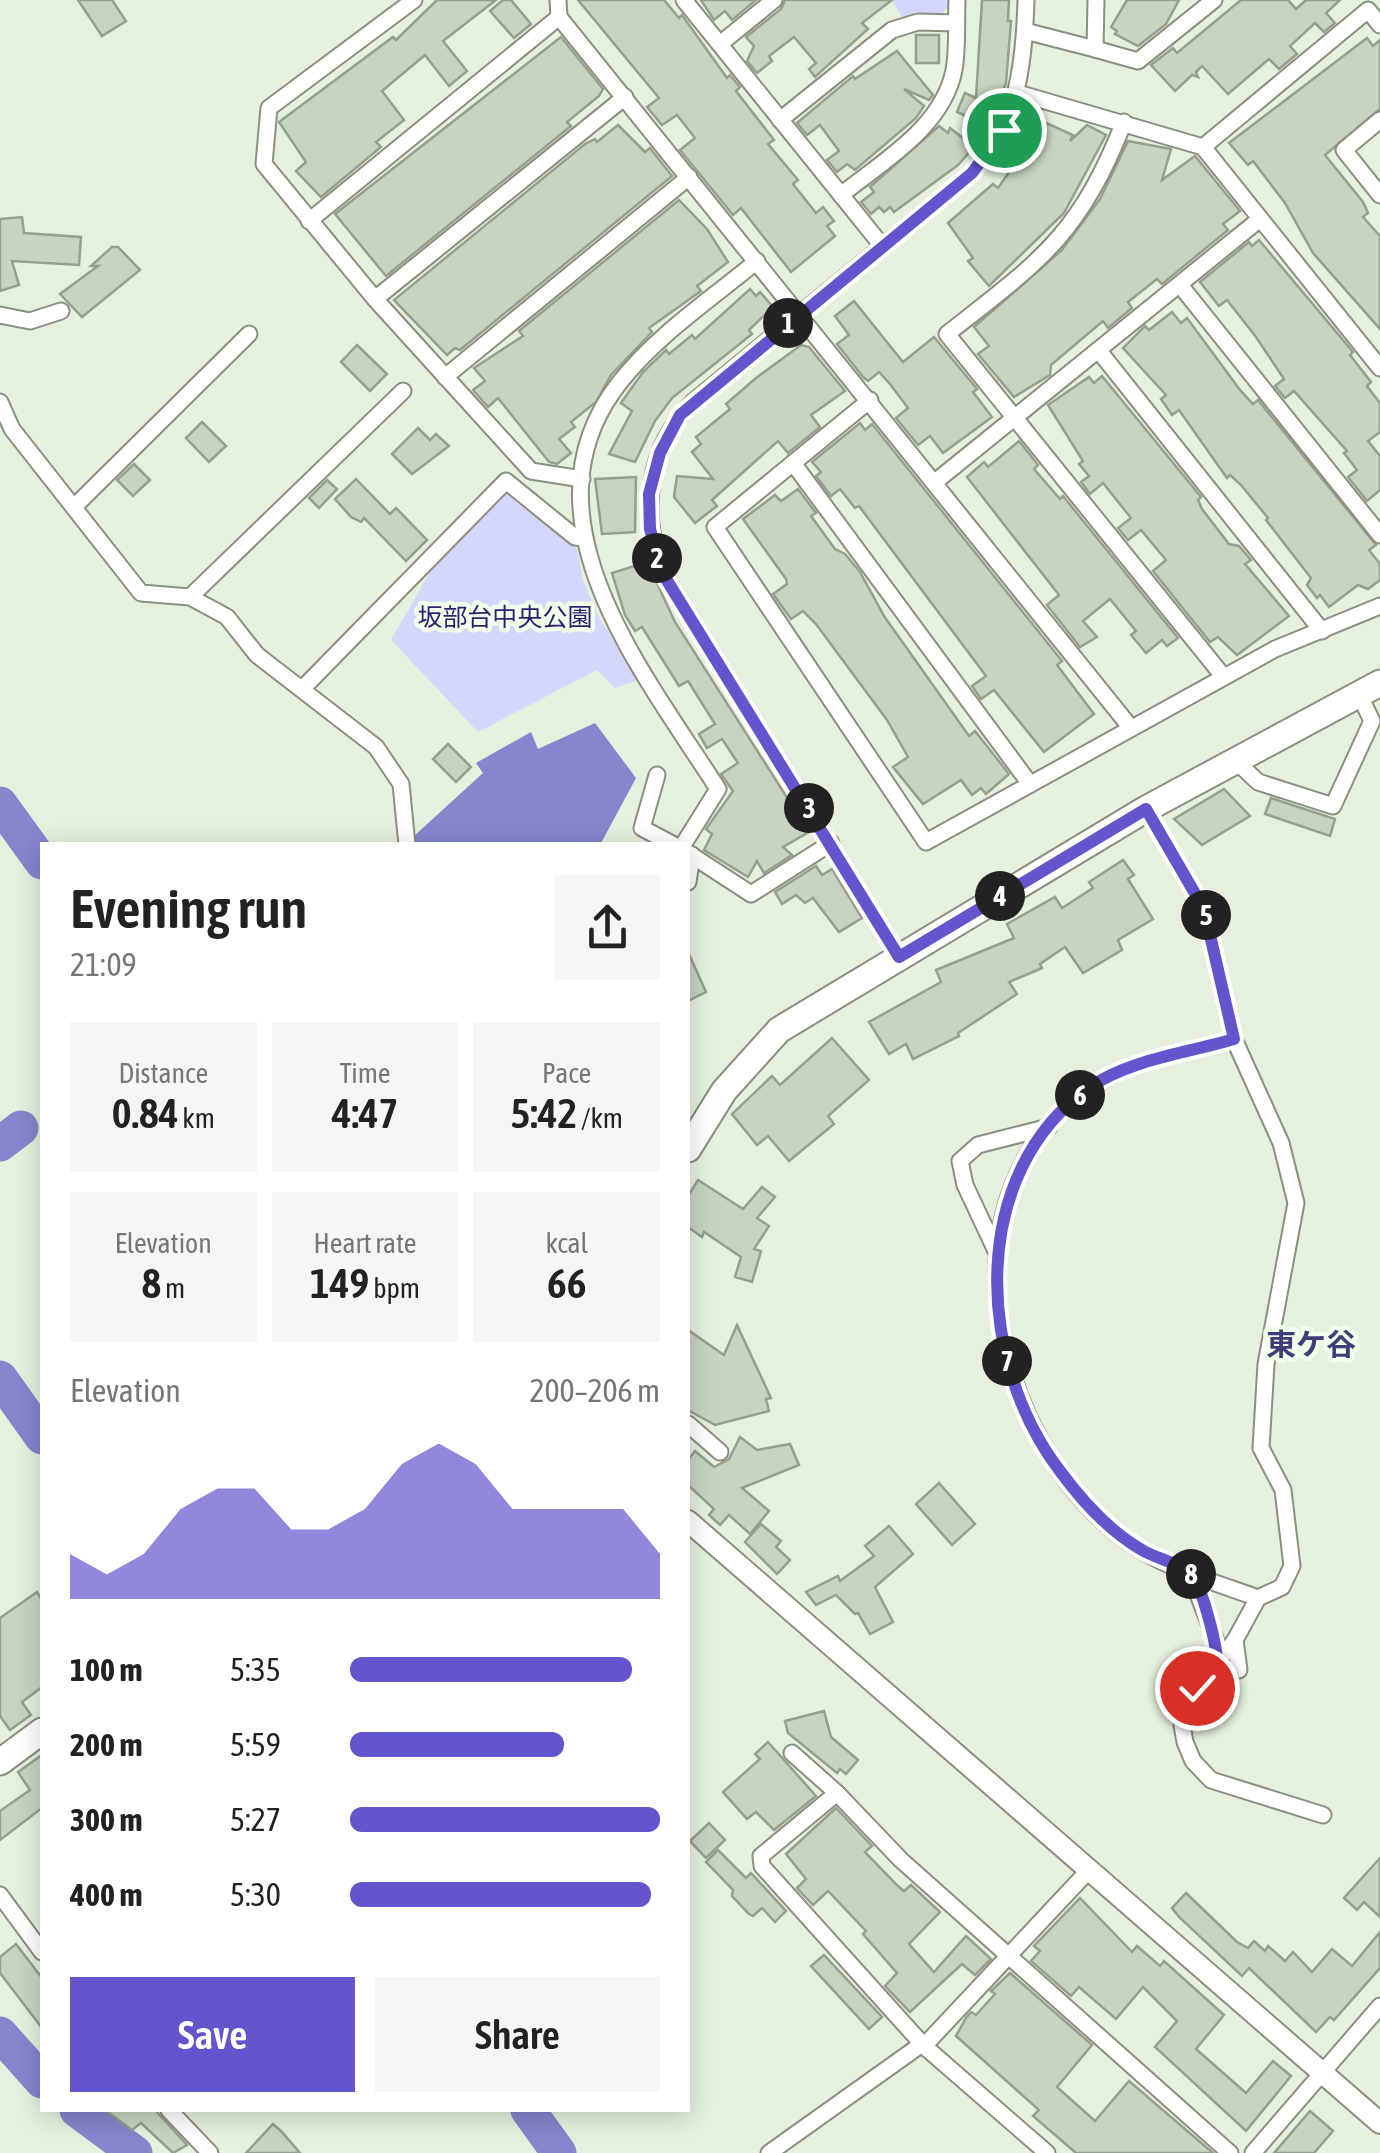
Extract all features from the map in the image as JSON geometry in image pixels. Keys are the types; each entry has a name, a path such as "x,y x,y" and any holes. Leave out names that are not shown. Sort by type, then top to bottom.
{"main road":[{"path":"690,1147 724,1091 779,1030 1146,809 1370,688"},
{"path":"0,1762 40,1732"}],"street":[{"path":"414,0 269,108 264,164 375,299 532,471 582,479"},
{"path":"684,0 882,247"},
{"path":"720,44 774,0"},
{"path":"842,195 916,134 937,111 951,82 957,0"},
{"path":"899,957 663,574 648,510 652,474 680,415 972,173 1004,130 1018,93 1026,0"},
{"path":"1095,49 1096,0"},
{"path":"1025,31 1138,61 1214,0"},
{"path":"1203,147 1363,5 1380,25"},
{"path":"309,220 558,8 689,178 1131,728"},
{"path":"780,120 892,30 918,22 956,23"},
{"path":"1018,93 1203,147 1380,368"},
{"path":"375,299 625,97"},
{"path":"1380,120 1344,150 1380,195"},
{"path":"1124,122 1106,168 1075,222 1048,253 947,334 1223,676"},
{"path":"445,377 689,178"},
{"path":"935,482 1260,219"},
{"path":"690,847 718,789 605,607 591,571 585,538 582,479 593,434 617,386 645,354 757,261"},
{"path":"1180,285 1380,535"},
{"path":"0,315 30,322 61,311"},
{"path":"75,506 249,334"},
{"path":"1099,351 1322,631"},
{"path":"190,597 403,390"},
{"path":"870,400 715,527 926,842 1223,676 1380,606"},
{"path":"0,402 12,429 141,593 190,597 228,617 257,655 304,687 389,761 401,784 407,842"},
{"path":"794,463 1030,784"},
{"path":"304,687 506,481 575,538 585,538"},
{"path":"1236,760 1258,782 1333,806 1372,721 1370,688"},
{"path":"657,775 642,828 668,842"},
{"path":"1146,809 1204,909 1234,1039 1276,1128 1296,1202 1267,1353 1261,1448 1282,1490 1292,1566 1282,1587 1258,1598 1234,1640 1184,1708 1184,1734 1204,1775 1222,1785 1322,1815"},
{"path":"690,852 751,894 831,843"},
{"path":"1234,1039 1109,1077 1080,1095 1049,1127 1006,1202 999,1260 1007,1361 1040,1442 1060,1472 1110,1527 1136,1547 1190,1574 1258,1598"},
{"path":"999,1260 965,1185 960,1161 978,1145 1049,1127"},
{"path":"690,1426 720,1452"},
{"path":"690,1523 1380,2123"},
{"path":"1190,1574 1214,1638 1217,1660"},
{"path":"1234,1640 1238,1670"},
{"path":"792,1753 901,1860 1230,2153"},
{"path":"837,1793 762,1856 762,1866 923,2045 1047,2153"},
{"path":"769,2153 923,2045 1090,1869"},
{"path":"0,1894 40,1949"},
{"path":"1253,2153 1380,2006"},
{"path":"171,2112 210,2153"}],"green space":[{"path":"892,0 949,0 948,8 939,16 902,17"},
{"name":"坂部台中央公園","path":"508,490 564,533 578,551 583,580 599,617 638,680 615,688 597,670 478,732 391,640 438,558"}],"shaded area":[{"path":"595,723 636,778 602,842 416,842 413,837 483,773 476,763 531,732 538,749"}],"building":[{"path":"78,0 112,0 126,21 102,36"},
{"path":"437,0 496,0 443,41 467,71 449,86 425,55 382,91 404,120 376,142 381,147 321,197 296,171 306,162 279,122 393,37 396,40"},
{"path":"503,0 511,0 531,24 514,38 490,11"},
{"path":"578,0 664,0 679,18 682,15 727,78 730,75 740,87 736,91 774,140 768,144 798,180 793,184 816,213 823,207 834,221 827,226 835,236 791,272 741,208 733,215 680,150 695,138 677,115 662,125 647,107 659,98"},
{"path":"701,0 756,0 732,20 725,11 714,20"},
{"path":"785,0 892,0 862,23 868,29 815,77 809,69 816,63 794,37 769,56 772,61 757,73 747,61 754,46 746,37 781,9"},
{"path":"982,0 1009,0 1011,21 1006,83 989,126 957,112 965,93 976,98"},
{"path":"1127,0 1179,0 1166,24 1138,46 1115,34 1117,31 1111,27"},
{"path":"1241,0 1288,0 1296,9 1306,0 1340,0 1326,13 1335,23 1324,32 1315,23 1290,46 1297,54 1279,69 1269,59 1228,94 1202,66 1196,72 1198,77 1192,75 1175,91 1151,65 1173,48 1177,53"},
{"path":"916,35 939,35 939,63 916,63"},
{"path":"561,37 603,89 599,96 567,122 571,126 386,276 335,214"},
{"path":"1367,38 1373,46 1380,40 1380,109 1325,155 1363,202 1368,213 1363,217 1380,236 1380,329 1313,253 1285,203 1253,161 1248,165 1229,143"},
{"path":"897,51 933,95 929,100 904,89 924,106 916,118 855,170 847,164 837,172 827,160 839,151 820,125 807,135 797,123 853,76 855,79"},
{"path":"1033,117 1073,135 1070,141 1087,125 1106,135 1064,213 989,286 968,261 973,258 948,223 993,184 998,188 1028,145 1023,142"},
{"path":"618,125 645,152 650,148 672,176 460,350 455,348 447,355 394,300 585,144 595,139 597,142"},
{"path":"939,126 948,133 950,128 974,147 958,165 894,212 890,207 884,212 879,207 871,214 861,202 874,192 870,187"},
{"path":"1128,141 1171,149 1162,180 1195,156 1240,211 1223,224 1228,230 1162,284 1157,279 1128,302 1132,308 1108,328 1103,321 1051,365 1050,375 1014,397 978,354 989,346 974,327 1062,250 1100,199"},
{"path":"679,200 707,229 728,262 697,286 701,291 649,328 652,332 611,375 596,402 571,422 575,427 559,439 571,453 557,464 549,462 498,398 488,407 473,390 485,381 474,368 523,336 519,331"},
{"path":"22,217 24,233 81,237 79,265 12,261 19,285 0,291 0,219"},
{"path":"1259,240 1353,352 1350,355 1371,382 1367,386 1380,403 1380,432 1368,441 1380,456 1380,490 1367,501 1348,477 1357,470 1344,453 1347,451 1294,391 1285,398 1275,386 1284,379 1256,337 1227,300 1219,306 1200,282 1249,242 1252,246"},
{"path":"112,247 118,247 140,270 82,317 60,294 98,266 91,266"},
{"path":"750,289 756,296 760,292 773,307 749,330 752,334 672,398 655,421 635,462 609,454 632,411 621,403 643,372 666,350 669,354 692,335 695,339"},
{"path":"854,301 903,362 934,337 977,389 973,392 992,417 943,453 930,436 918,445 896,418 908,408 890,384 879,372 868,381 837,344 849,335 835,316"},
{"path":"1172,312 1181,323 1187,318 1240,390 1253,404 1258,400 1376,545 1369,550 1380,564 1380,580 1368,589 1358,585 1329,607 1320,595 1317,598 1307,585 1311,578 1268,518 1241,485 1230,475 1227,478 1179,410 1172,415 1161,399 1166,395 1123,348 1145,326 1149,330"},
{"path":"357,345 387,374 370,391 341,362"},
{"path":"801,345 809,347 845,391 811,415 820,427 788,453 778,441 712,500 717,506 695,523 674,497 677,476 713,479 692,452 701,444 696,437 730,409 726,404"},
{"path":"1102,376 1201,497 1198,500 1202,509 1229,544 1239,546 1251,560 1245,564 1289,616 1237,655 1218,637 1210,642 1153,571 1166,560 1141,530 1128,540 1118,528 1131,518 1103,483 1090,494 1081,482 1089,476 1079,464 1083,461 1048,405 1089,377 1094,383"},
{"path":"202,422 226,446 209,462 186,438"},
{"path":"860,423 865,430 872,424 1062,661 1057,665 1094,714 1044,752 994,690 981,699 972,686 986,676 859,506 855,508 840,489 831,496 816,476 821,472 812,462"},
{"path":"418,428 430,440 436,434 449,446 412,474 392,454"},
{"path":"1019,441 1038,465 1034,469 1060,499 1063,496 1178,638 1167,646 1162,640 1146,653 1131,635 1136,631 1110,599 1083,621 1097,637 1080,647 1047,605 1059,595 967,477 984,462 988,467"},
{"path":"134,464 150,480 133,496 117,480"},
{"path":"636,477 635,532 602,534 595,479"},
{"path":"356,479 390,514 396,508 427,540 406,561 364,518 361,522 351,517 335,499"},
{"path":"327,480 337,489 319,508 309,498"},
{"path":"798,489 816,513 811,516 835,549 845,554 860,572 884,616 969,736 975,731 1009,774 986,794 981,788 972,795 961,780 923,804 893,767 908,757 887,720 816,624 803,611 791,619 773,594 787,584 786,579 743,519 775,495 781,501"},
{"path":"647,562 675,622 809,832 783,847 792,855 764,873 757,861 748,877 704,850 712,834 706,829 733,791 721,774 738,763 722,739 707,748 699,734 715,724 688,681 679,686 642,627 635,631 625,615 612,573"},
{"path":"448,744 471,767 456,782 433,759"},
{"path":"1224,789 1250,816 1202,845 1174,819"},
{"path":"1271,798 1335,819 1330,836 1265,814"},
{"path":"1123,860 1134,875 1128,879 1153,919 1118,940 1122,950 1083,973 1065,947 1040,964 1042,968 1009,982 1017,994 958,1033 959,1036 913,1059 906,1044 889,1054 869,1022 941,982 936,970 1014,938 1007,924 1055,897 1062,908 1093,888 1089,882"},
{"path":"816,866 822,875 832,869 862,918 839,932 813,898 805,903 796,895 782,904 775,892"},
{"path":"690,956 706,992 690,1000"},
{"path":"832,1038 869,1080 828,1116 834,1124 789,1161 768,1136 757,1145 732,1114 772,1076 780,1085"},
{"path":"698,1180 743,1209 762,1187 775,1197 757,1218 769,1226 754,1249 761,1251 752,1282 735,1277 741,1257 704,1232 702,1237 690,1228 690,1193"},
{"path":"737,1325 771,1398 766,1399 769,1411 715,1425 690,1411 690,1331 724,1355"},
{"path":"740,1437 757,1450 790,1444 799,1465 742,1488 769,1511 750,1534 729,1515 720,1525 709,1515 714,1509 690,1487 690,1457 695,1451 714,1467 729,1459"},
{"path":"939,1483 975,1524 952,1545 916,1504"},
{"path":"761,1524 781,1541 776,1547 790,1560 777,1574 745,1542"},
{"path":"889,1526 913,1554 875,1587 893,1622 870,1634 858,1613 836,1595 816,1605 806,1592 838,1576 840,1581 874,1556 865,1546"},
{"path":"37,1592 40,1597 40,1688 22,1702 31,1715 10,1730 0,1716 0,1618"},
{"path":"824,1711 831,1737 858,1760 846,1774 840,1769 837,1773 788,1733 785,1721"},
{"path":"768,1742 816,1796 774,1830 756,1812 747,1819 723,1792 760,1759 755,1754"},
{"path":"40,1756 40,1810 0,1840 0,1811 30,1790 18,1772"},
{"path":"836,1808 872,1846 865,1852 898,1886 904,1891 911,1885 940,1912 909,1944 934,1972 966,1936 991,1959 975,1975 962,1964 910,2012 885,1986 897,1973 863,1934 866,1931 828,1891 813,1905 797,1888 806,1879 786,1854"},
{"path":"709,1823 725,1840 706,1858 690,1841"},
{"path":"718,1850 746,1878 751,1873 786,1911 775,1922 762,1908 753,1916 749,1914 732,1896 733,1890 706,1862"},
{"path":"1380,1858 1380,1917 1364,1902 1357,1910 1344,1898"},
{"path":"1186,1893 1237,1942 1248,1948 1254,1941 1265,1951 1268,1946 1285,1961 1293,1952 1312,1972 1332,1949 1352,1966 1380,1932 1380,1968 1334,2020 1330,2017 1316,2032 1249,1968 1242,1976 1179,1917 1172,1908"},
{"path":"1080,1898 1132,1952 1137,1946 1160,1966 1164,1961 1224,2015 1196,2049 1246,2093 1273,2061 1291,2076 1246,2131 1155,2047 1177,2021 1143,1987 1116,2019 1079,1987 1071,1996 1031,1961 1040,1951 1034,1946"},
{"path":"16,1944 40,1975 40,2025 0,1973 0,1957"},
{"path":"824,1955 882,2017 869,2029 811,1966"},
{"path":"1010,1973 1092,2045 1057,2087 1095,2121 1129,2081 1213,2153 1076,2153 1033,2116 1039,2110 956,2036 971,2012 976,2015 995,1994 991,1991"},
{"path":"1310,2111 1333,2131 1314,2153 1274,2153"},
{"path":"108,2112 157,2112 187,2145 173,2153 141,2123 132,2130"},
{"path":"273,2124 300,2153 246,2153"}],"waterway":[{"path":"0,804 40,859"},
{"path":"0,1144 21,1128"},
{"path":"0,1378 40,1434"},
{"path":"0,2034 40,2079"},
{"path":"80,2112 135,2153"},
{"path":"529,2112 559,2153"}],"district":[{"name":"東ケ谷","path":"1311,1344"}],"route":[{"path":"1004,130 972,173 680,415 652,474 650,529 663,574 899,957 1146,809 1204,909 1220,962 1234,1039 1128,1068 1095,1084 1065,1108 1039,1141 1006,1202 998,1284 1002,1338 1013,1382 1048,1455 1110,1527 1136,1547 1190,1574 1198,1588 1217,1660 1197,1688"}]}
